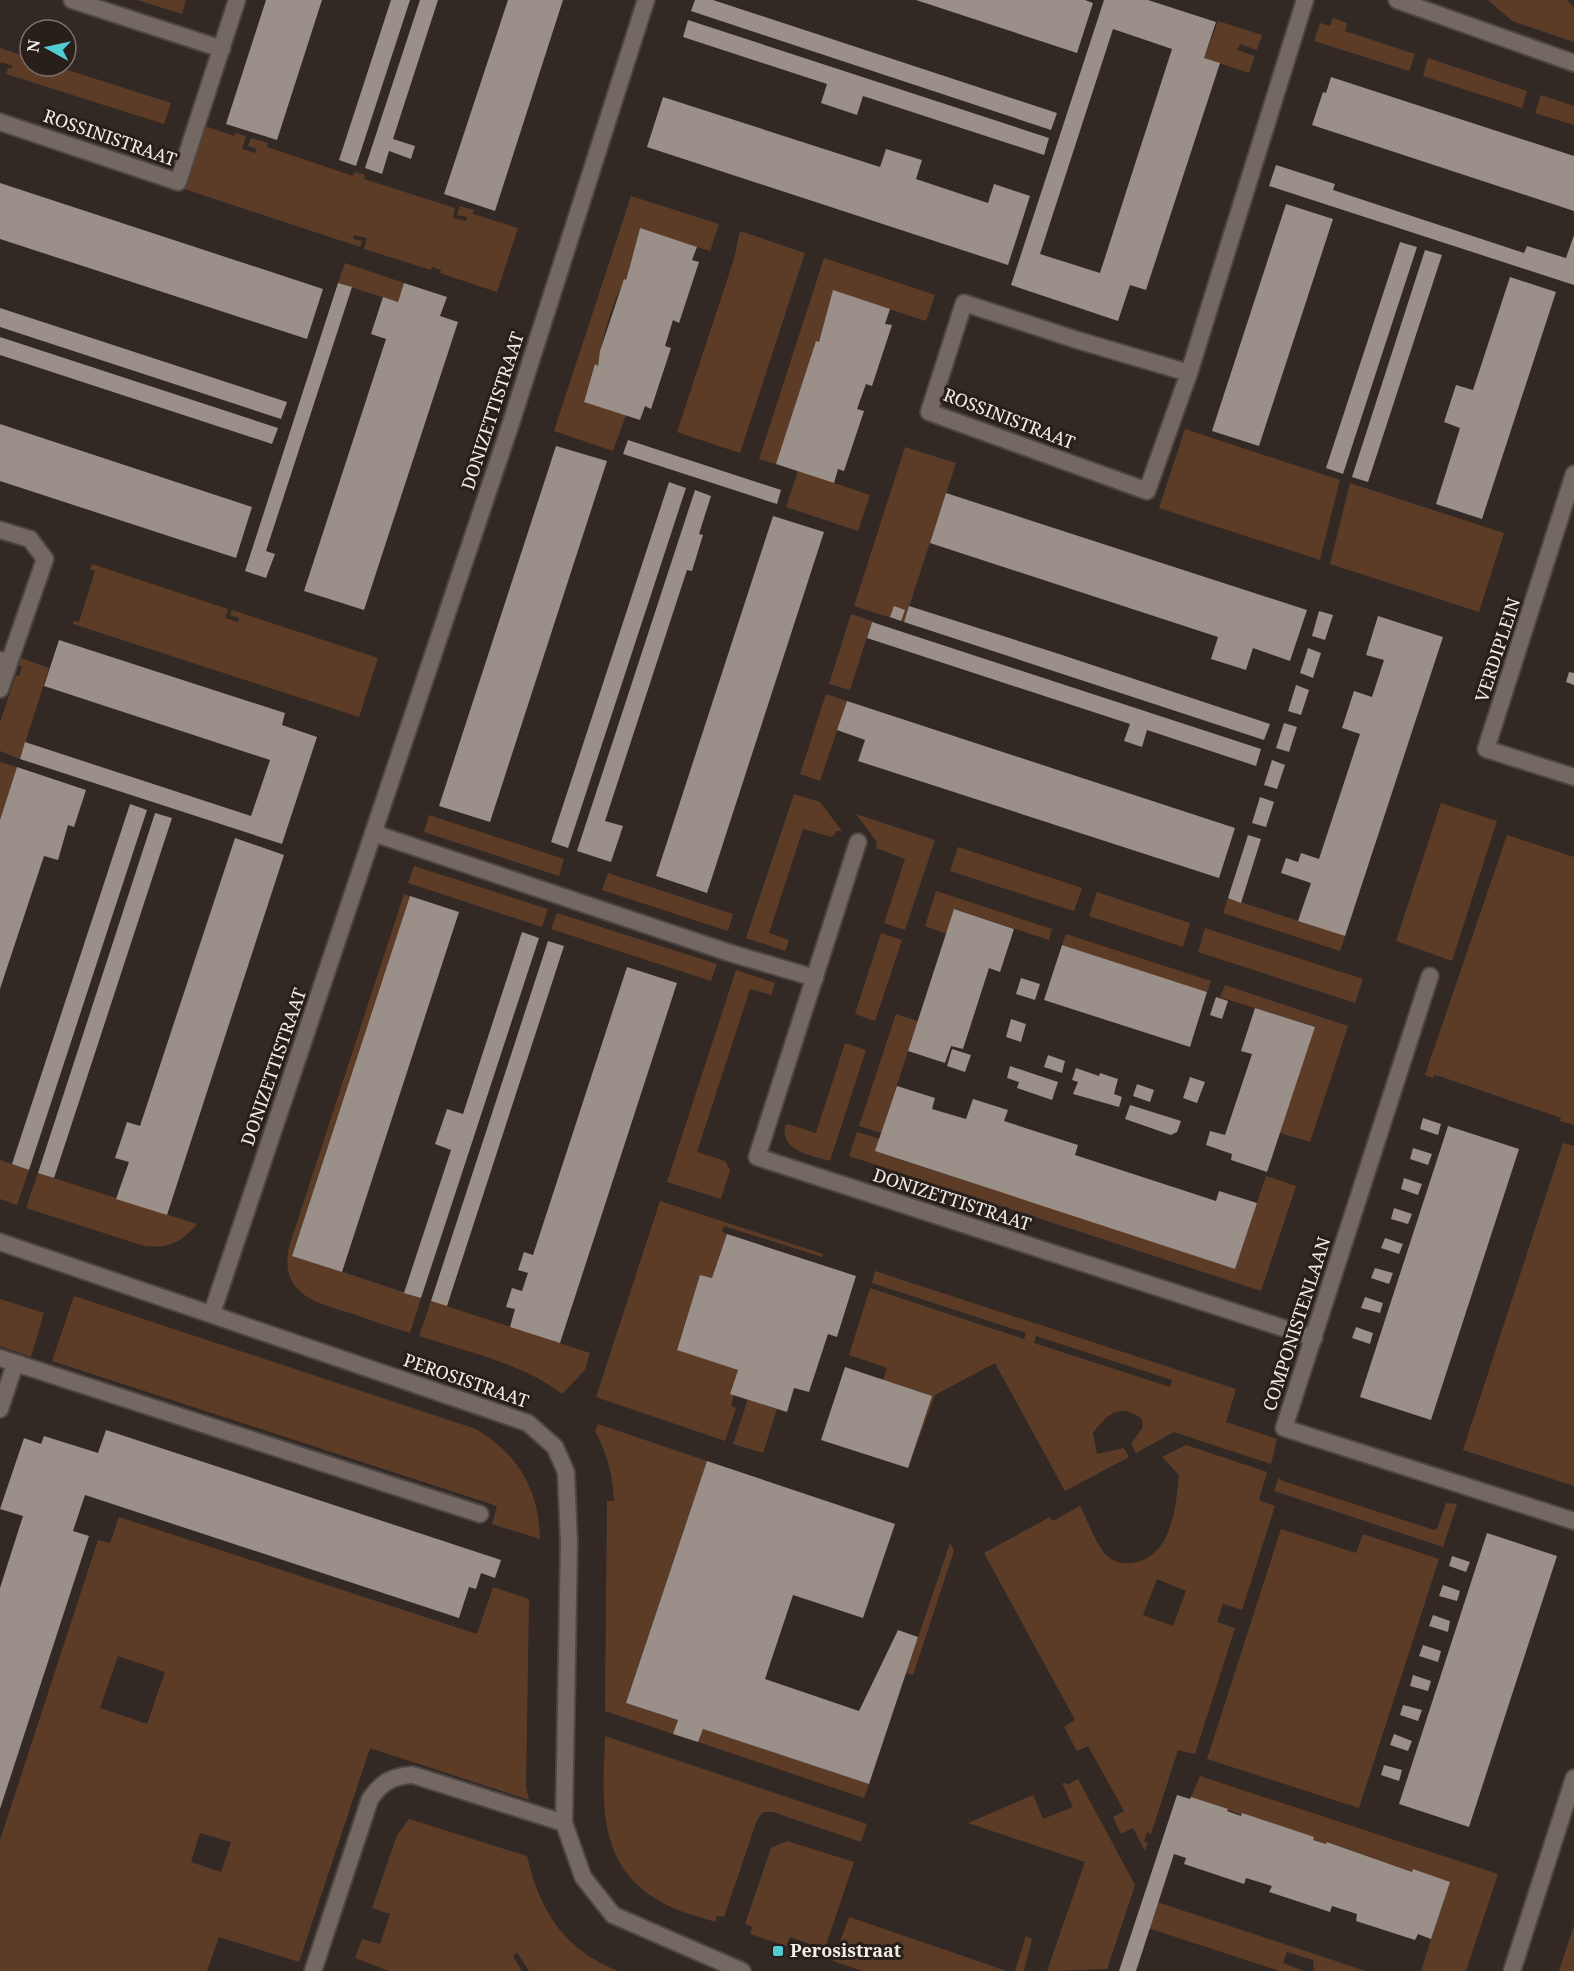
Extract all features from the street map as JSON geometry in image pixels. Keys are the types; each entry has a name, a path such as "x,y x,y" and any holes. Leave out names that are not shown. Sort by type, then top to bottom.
{"street":[{"path":"72,0 222,49"},
{"name":"ROSSINISTRAAT","path":"0,122 178,182 237,0"},
{"name":"DONIZETTISTRAAT","path":"212,1313 511,423 646,0"},
{"name":"ROSSINISTRAAT","path":"1189,373 964,303 929,412 1147,491 1189,373 1305,0"},
{"path":"1397,0 1433,5 1574,63"},
{"name":"VERDIPLEIN","path":"1574,474 1486,750 1574,777"},
{"path":"0,530 30,539 45,559 4,662 0,689"},
{"path":"373,833 730,953 815,978"},
{"name":"DONIZETTISTRAAT","path":"858,842 757,1157 1314,1338"},
{"name":"COMPONISTENLAAN","path":"1430,976 1284,1428 1574,1521"},
{"name":"PEROSISTRAAT","path":"0,1242 528,1423 555,1447 566,1472 568,1542 564,1823 583,1877 613,1915 742,1971"},
{"path":"0,1409 8,1361 480,1514"},
{"path":"313,1971 370,1799 381,1783 398,1776 413,1774 564,1823"},
{"path":"1512,1971 1574,1778"}],"shaded area":[{"path":"137,0 186,0 182,14"},
{"path":"1488,0 1567,0 1574,8 1574,42 1512,21"},
{"path":"1333,18 1347,23 1345,31 1415,54 1409,71 1314,41 1320,23 1330,26"},
{"path":"1218,21 1262,35 1257,50 1240,44 1237,50 1255,56 1249,73 1204,58"},
{"path":"0,48 18,54 18,78 6,74 8,68 11,69 13,66 1,62 0,65"},
{"path":"1428,58 1527,91 1522,108 1423,76"},
{"path":"78,73 171,103 164,124 19,78 78,78"},
{"path":"1541,95 1574,106 1574,125 1535,113"},
{"path":"199,124 234,136 235,133 246,136 242,149 255,153 257,149 248,146 251,138 268,143 267,147 353,176 355,172 365,175 364,179 455,208 453,218 466,221 467,217 457,215 460,206 474,210 473,214 518,228 497,292 440,273 441,270 432,267 431,270 364,249 367,238 354,235 353,239 362,241 360,247 175,186"},
{"path":"631,196 719,224 710,251 640,229 628,274 613,307 605,331 598,366 595,365 584,401 626,415 613,451 554,431"},
{"path":"740,231 805,253 740,453 677,432 734,259"},
{"path":"824,258 935,295 926,321 833,291 819,342 816,342 776,464 759,459"},
{"path":"345,263 404,283 398,302 338,283"},
{"path":"1185,429 1340,480 1320,560 1159,508"},
{"path":"905,447 956,463 904,622 854,606"},
{"path":"798,471 870,495 858,531 786,507"},
{"path":"1350,483 1504,533 1479,612 1330,564"},
{"path":"92,564 228,609 225,618 238,622 239,618 230,615 232,610 378,658 359,717 73,624 74,621 79,622 95,571 90,569"},
{"path":"851,614 872,621 850,690 829,684"},
{"path":"21,658 49,668 20,759 0,751 0,722 16,675 19,676 22,667 18,665"},
{"path":"826,694 847,701 820,781 800,774"},
{"path":"0,762 17,767 0,820"},
{"path":"794,794 820,802 842,831 837,831 832,837 803,829 769,933 789,940 785,951 746,938"},
{"path":"1441,803 1497,821 1452,961 1396,941"},
{"path":"856,814 935,840 905,930 884,923 905,859 876,848 877,842"},
{"path":"429,815 564,859 559,876 424,832"},
{"path":"1507,835 1574,857 1574,1125 1560,1121 1561,1118 1439,1076 1434,1075 1433,1078 1425,1075"},
{"path":"958,847 1082,888 1074,911 950,871"},
{"path":"414,866 548,909 542,927 408,883"},
{"path":"608,873 733,914 728,931 602,890"},
{"path":"936,891 1052,929 1049,940 955,909 947,934 925,926"},
{"path":"1097,892 1190,923 1183,947 1089,916"},
{"path":"404,894 410,896 292,1255 421,1298 410,1333 314,1301 295,1286 287,1263 289,1247"},
{"path":"1228,898 1345,936 1340,951 1223,913"},
{"path":"557,913 717,964 711,981 551,929"},
{"path":"1205,928 1363,979 1355,1003 1198,952"},
{"path":"881,933 902,940 875,1021 855,1014"},
{"path":"1066,934 1211,981 1207,992 1062,945"},
{"path":"736,970 775,983 771,995 750,989 697,1152 725,1161 730,1170 721,1199 667,1182"},
{"path":"1225,985 1348,1026 1310,1142 1280,1133 1315,1027 1220,997"},
{"path":"896,1014 918,1021 881,1133 859,1126"},
{"path":"845,1043 866,1050 830,1161 792,1147 785,1135 785,1126 788,1124 816,1133"},
{"path":"857,1132 880,1139 876,1151 1235,1269 1266,1176 1296,1186 1261,1291 849,1156"},
{"path":"1563,1143 1574,1146 1574,1486 1463,1450"},
{"path":"0,1160 29,1170 17,1205 0,1199"},
{"path":"38,1173 197,1224 185,1236 172,1244 141,1245 26,1208"},
{"path":"660,1201 823,1254 822,1257 724,1226 722,1232 727,1234 712,1278 700,1275 677,1349 738,1370 730,1393 734,1395 731,1406 736,1408 725,1441 596,1397"},
{"path":"875,1271 1236,1389 1226,1422 1277,1439 1271,1464 1174,1432 1136,1453 1131,1444 1143,1427 1142,1419 1134,1414 1121,1411 1109,1416 1093,1433 1097,1454 1124,1448 1129,1457 1065,1491 995,1363 935,1395 908,1468 932,1396 883,1380 887,1368 849,1355 870,1288 1024,1339 1026,1333 872,1283","holes":["1036,1336 1172,1380 1170,1387 1034,1343"]},
{"path":"74,1296 476,1429 504,1450 523,1475 535,1505 540,1539 492,1524 497,1506 52,1361"},
{"path":"0,1299 44,1313 31,1357 0,1346"},
{"path":"431,1301 590,1353 585,1370 562,1394 530,1374 512,1366 419,1336"},
{"path":"748,1399 777,1409 763,1453 733,1444"},
{"path":"598,1424 707,1461 626,1703 678,1720 673,1734 605,1711 607,1501 614,1501 609,1465 595,1431"},
{"path":"1186,1445 1267,1472 1259,1500 1275,1506 1242,1610 1223,1604 1217,1622 1235,1628 1195,1754 1178,1750 1151,1834 1147,1832 1144,1841 1148,1843 1145,1851 1133,1828 1121,1834 1113,1817 1124,1811 1088,1746 1077,1751 1064,1727 1075,1720 984,1553 1050,1517 1053,1521 1080,1506 1098,1544 1109,1557 1125,1563 1145,1559 1156,1552 1164,1541 1176,1501 1179,1475 1162,1457","holes":["1157,1579 1186,1591 1173,1626 1143,1615"]},
{"path":"1279,1477 1280,1480 1434,1530 1437,1529 1446,1503 1457,1504 1443,1547 1274,1491"},
{"path":"119,1517 477,1634 493,1587 529,1599 526,1787 529,1800 370,1748 299,1962 219,1937 207,1971 0,1971 0,1840 98,1540 110,1543","holes":["118,1656 165,1672 147,1724 100,1708","200,1833 231,1842 221,1872 191,1862"]},
{"path":"1281,1529 1356,1553 1363,1534 1439,1559 1359,1808 1207,1759"},
{"path":"950,1543 954,1551 913,1675 906,1673"},
{"path":"703,1729 869,1784 864,1798 698,1742"},
{"path":"605,1736 867,1824 861,1842 773,1812 763,1812 757,1820 724,1917 717,1916 715,1922 675,1909 641,1888 625,1871 614,1851 605,1808"},
{"path":"1200,1776 1498,1874 1466,1971 1421,1971 1449,1882 1413,1870 1412,1872 1328,1842 1326,1844 1313,1840 1191,1797"},
{"path":"1078,1779 1135,1885 1107,1969 1047,1971 1085,1862 968,1823 1033,1795 1043,1819 1073,1807 1062,1783 1069,1784"},
{"path":"409,1819 527,1856 539,1894 557,1926 582,1951 618,1971 529,1971 517,1952 513,1956 522,1971 389,1971 355,1958 362,1939 380,1944 390,1914 372,1908 397,1835"},
{"path":"787,1841 854,1862 822,1957 814,1955 816,1946 790,1937 787,1946 750,1934 752,1927 745,1924 771,1848"},
{"path":"1157,1902 1366,1971 1314,1971 1313,1960 1287,1952 1283,1963 1304,1971 1280,1971 1148,1928"},
{"path":"849,1917 1007,1971 863,1971 833,1961"},
{"path":"1574,1925 1574,1971 1559,1971"},
{"path":"1026,1936 1032,1939 1024,1971 1015,1971"}],"building":[{"path":"266,0 322,0 277,140 226,124"},
{"path":"391,0 410,0 356,166 339,160"},
{"path":"420,0 438,0 393,139 415,146 411,159 389,151 382,174 365,168"},
{"path":"508,0 563,0 495,211 444,194"},
{"path":"695,0 713,0 1057,113 1051,130 691,11"},
{"path":"916,0 1085,0 1093,3 1077,53"},
{"path":"1104,0 1148,0 1216,22 1204,58 1220,63 1146,290 1130,285 1118,321 1011,285","holes":["1113,29 1172,49 1100,273 1040,254"]},
{"path":"688,20 1049,138 1044,155 863,96 857,115 821,103 827,84 683,37"},
{"path":"1331,77 1574,156 1574,211 1312,125 1323,92 1326,93"},
{"path":"663,97 880,167 886,149 922,160 916,179 988,203 994,184 1030,196 1008,265 647,147"},
{"path":"1276,165 1335,184 1333,190 1524,253 1527,246 1566,258 1574,235 1574,285 1269,186"},
{"path":"0,183 323,289 307,339 0,239"},
{"path":"1286,204 1333,219 1259,446 1212,431"},
{"path":"640,228 697,247 692,260 699,262 679,323 673,320 665,346 671,348 651,409 645,406 640,420 584,402 595,364 598,366 600,351 624,279 626,280"},
{"path":"1400,242 1417,247 1343,474 1326,468"},
{"path":"1425,250 1442,255 1368,482 1352,477"},
{"path":"1510,277 1556,292 1482,519 1436,504 1460,428 1444,422 1456,385 1473,390"},
{"path":"338,283 352,287 266,551 275,554 266,578 245,571"},
{"path":"404,283 447,297 440,316 458,322 364,610 304,591 386,339 371,334 383,297 398,302"},
{"path":"833,290 890,309 885,324 892,325 872,386 866,384 857,409 864,411 844,471 838,469 834,483 776,464 816,341 819,342"},
{"path":"0,308 287,402 281,419 0,327"},
{"path":"0,337 278,428 272,444 0,355"},
{"path":"0,424 252,507 236,558 0,481"},
{"path":"628,440 781,490 777,504 623,454"},
{"path":"556,446 607,461 490,822 439,806"},
{"path":"669,482 686,488 568,848 551,842"},
{"path":"695,490 711,496 699,534 703,535 692,571 687,570 605,821 623,826 611,862 577,851"},
{"path":"946,493 1307,610 1290,661 1253,648 1246,670 1211,659 1218,637 930,543"},
{"path":"773,516 824,532 707,893 656,876"},
{"path":"894,606 905,610 901,621 890,617"},
{"path":"909,606 1270,724 1264,740 904,622"},
{"path":"1319,611 1333,615 1325,640 1312,636"},
{"path":"1378,616 1443,637 1345,936 1298,921 1311,883 1281,873 1286,858 1298,862 1301,853 1319,859 1360,734 1342,728 1354,691 1372,697 1384,660 1366,655"},
{"path":"872,622 1261,749 1256,766 1147,730 1142,747 1124,741 1130,724 867,638"},
{"path":"59,640 285,713 282,725 317,737 282,844 20,759 25,742 251,816 270,760 44,686"},
{"path":"1308,648 1321,653 1313,678 1300,673"},
{"path":"1569,672 1574,673 1574,685 1566,682"},
{"path":"1296,685 1309,690 1301,715 1288,711"},
{"path":"847,701 1235,828 1219,878 858,761 865,740 837,730"},
{"path":"1284,723 1297,727 1289,752 1276,748"},
{"path":"1272,760 1285,765 1277,789 1264,785"},
{"path":"17,767 86,790 74,827 68,825 58,860 44,856 0,989 0,820"},
{"path":"1260,797 1274,802 1266,827 1252,823"},
{"path":"130,804 147,810 29,1170 12,1164"},
{"path":"155,813 172,818 54,1178 38,1173"},
{"path":"1248,835 1261,839 1241,903 1228,898"},
{"path":"235,838 284,855 167,1215 116,1199 129,1162 115,1158 127,1122 140,1126"},
{"path":"410,896 459,912 342,1272 292,1256"},
{"path":"954,909 1014,929 1000,972 989,968 963,1049 951,1046 945,1063 908,1051"},
{"path":"522,932 539,938 421,1298 404,1293 451,1150 435,1144 447,1109 463,1114"},
{"path":"548,941 564,946 447,1306 431,1301"},
{"path":"1062,945 1207,992 1190,1047 1044,1000"},
{"path":"627,967 677,983 560,1343 510,1327 515,1309 506,1307 512,1288 522,1291 528,1273 518,1270 524,1252 533,1255"},
{"path":"1021,978 1040,984 1035,1000 1016,994"},
{"path":"1216,997 1228,1001 1222,1019 1210,1015"},
{"path":"1255,1008 1315,1027 1267,1172 1231,1160 1232,1154 1206,1145 1210,1131 1225,1135 1252,1054 1241,1051"},
{"path":"1011,1019 1026,1024 1021,1042 1006,1037"},
{"path":"952,1049 971,1055 965,1072 947,1066"},
{"path":"1048,1055 1065,1061 1062,1073 1044,1067"},
{"path":"1010,1066 1058,1082 1052,1100 1017,1088 1019,1082 1007,1078"},
{"path":"1076,1068 1099,1076 1100,1073 1118,1079 1114,1094 1122,1097 1119,1107 1073,1094 1078,1082 1072,1080"},
{"path":"1190,1077 1205,1082 1197,1103 1183,1098"},
{"path":"1137,1084 1154,1090 1150,1102 1133,1096"},
{"path":"897,1086 935,1098 932,1109 966,1119 973,1099 1008,1110 1004,1121 1078,1145 1075,1155 1216,1201 1219,1191 1257,1203 1235,1269 875,1151"},
{"path":"1130,1105 1181,1121 1177,1132 1171,1135 1125,1119"},
{"path":"1423,1118 1441,1124 1438,1135 1420,1129"},
{"path":"1448,1126 1519,1149 1431,1420 1360,1397"},
{"path":"1413,1148 1432,1154 1428,1165 1410,1159"},
{"path":"1404,1178 1422,1184 1418,1195 1401,1189"},
{"path":"1394,1208 1412,1214 1408,1224 1391,1219"},
{"path":"727,1234 856,1276 837,1337 828,1334 809,1392 794,1388 787,1412 730,1394 738,1370 677,1350 700,1275 712,1278"},
{"path":"1385,1238 1403,1244 1399,1254 1381,1248"},
{"path":"1375,1268 1393,1273 1389,1284 1371,1278"},
{"path":"1365,1297 1383,1303 1380,1313 1361,1308"},
{"path":"1356,1327 1373,1333 1370,1344 1352,1338"},
{"path":"845,1367 932,1396 908,1468 821,1440"},
{"path":"106,1430 501,1560 495,1578 481,1573 476,1589 469,1587 459,1618 85,1495 73,1531 89,1536 0,1809 0,1588 23,1516 0,1509 24,1438 41,1444 44,1436 98,1453"},
{"path":"707,1461 895,1524 863,1618 793,1595 765,1679 859,1711 898,1630 918,1637 869,1784 703,1729 698,1742 673,1734 678,1720 626,1703"},
{"path":"1487,1533 1557,1556 1469,1827 1399,1804"},
{"path":"1452,1556 1470,1562 1466,1572 1449,1566"},
{"path":"1443,1585 1460,1591 1457,1601 1439,1596"},
{"path":"1433,1615 1450,1621 1448,1632 1429,1626"},
{"path":"1423,1645 1441,1651 1438,1662 1419,1656"},
{"path":"1413,1675 1431,1681 1428,1691 1410,1686"},
{"path":"1403,1705 1422,1710 1418,1721 1400,1715"},
{"path":"1394,1734 1412,1741 1408,1751 1390,1745"},
{"path":"1384,1765 1402,1770 1399,1781 1381,1775"},
{"path":"1177,1795 1228,1809 1227,1811 1241,1816 1242,1813 1314,1837 1313,1840 1326,1844 1327,1842 1412,1872 1413,1869 1450,1882 1431,1939 1418,1934 1415,1940 1356,1921 1357,1914 1332,1906 1330,1912 1269,1892 1272,1886 1246,1878 1244,1884 1184,1864 1186,1858 1174,1854 1136,1971 1119,1971"}],"place":[{"name":"Perosistraat","path":"778,1951"}]}
